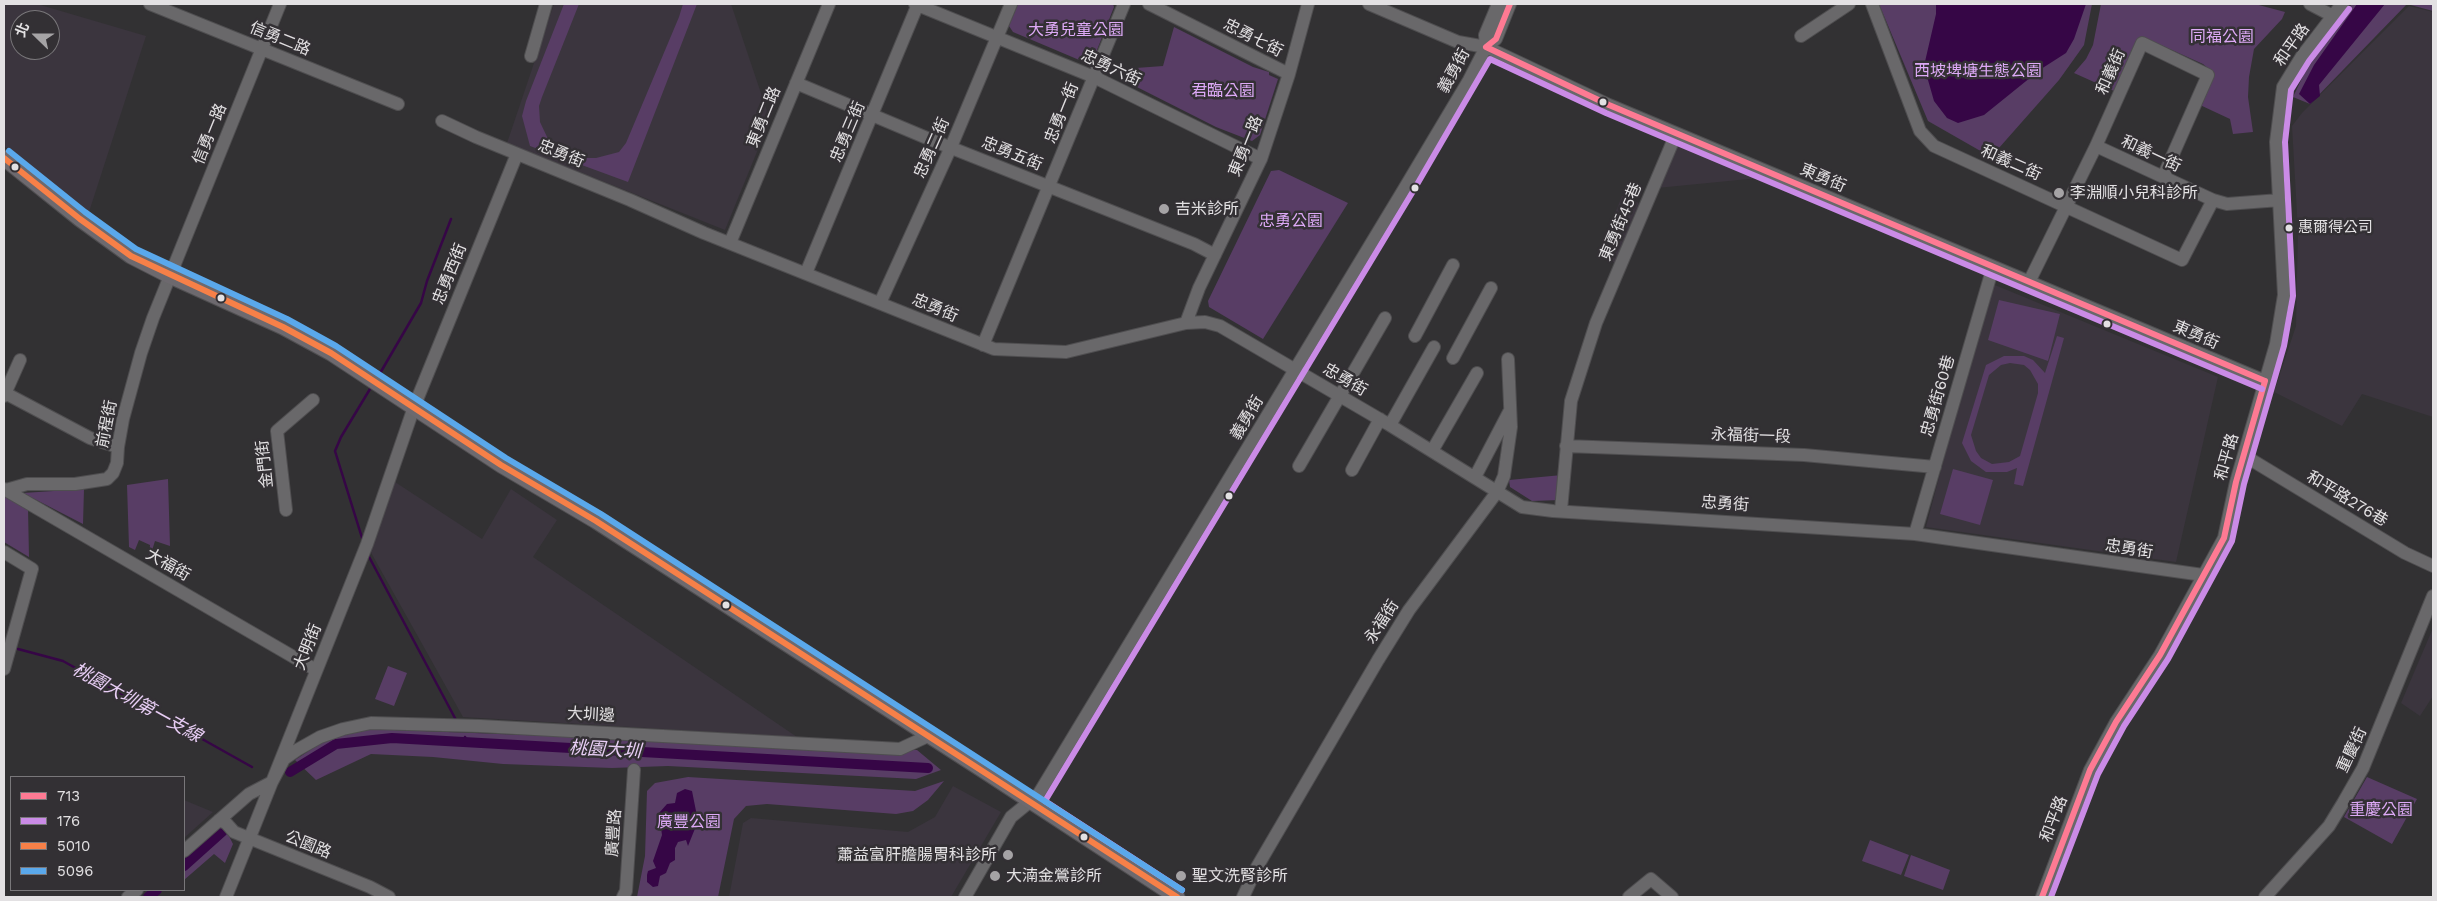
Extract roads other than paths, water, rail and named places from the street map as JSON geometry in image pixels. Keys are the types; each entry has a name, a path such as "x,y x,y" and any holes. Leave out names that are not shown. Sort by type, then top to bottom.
{"main road":[{"path":"4,158 114,245 170,276 301,336 1177,897"}],"street":[{"name":"信勇二路","path":"150,4 398,104"},
{"name":"信勇一路","path":"170,276 280,4"},
{"path":"530,56 546,4"},
{"name":"東勇二路","path":"730,243 829,4"},
{"name":"忠勇六街","path":"917,4 1094,77 1261,159"},
{"name":"忠勇三街","path":"806,273 873,115 917,4"},
{"name":"忠勇二街","path":"880,303 951,147 1011,4"},
{"name":"忠勇一街","path":"983,345 1124,4"},
{"name":"忠勇七街","path":"1149,4 1289,74"},
{"name":"東勇一路","path":"1186,323 1215,255 1261,159 1289,74 1308,4"},
{"name":"東勇街","path":"1369,4 1458,42 1486,47 1676,134 2265,381"},
{"path":"1498,4 1484,35 1486,47 1496,39 1510,4"},
{"path":"1801,36 1849,4"},
{"name":"和義二街","path":"1872,4 1920,131 1934,146 2182,260 2213,200"},
{"path":"2310,4 2333,16"},
{"name":"和平路","path":"2042,897 2090,770 2116,722 2160,655 2224,538 2236,482 2276,344 2284,294 2276,142 2283,87 2302,56 2342,4"},
{"name":"和義街","path":"2029,282 2096,146 2142,43 2208,75 2163,177"},
{"name":"義勇街","path":"965,897 1011,817 1038,795 1469,80 1486,47"},
{"name":"忠勇五街","path":"796,83 1049,187 1194,244 1215,255"},
{"name":"忠勇街","path":"442,121 730,243 994,349 1066,352 1186,323 1205,322 1220,326 1385,422 1522,507 1915,534 2203,576"},
{"name":"東勇街45巷","path":"1561,510 1571,401 1596,323 1676,134"},
{"name":"和義一街","path":"2096,146 2213,200 2227,204 2280,200"},
{"name":"忠勇西街","path":"414,407 518,154"},
{"path":"1415,336 1452,265"},
{"name":"忠勇街60巷","path":"1915,534 1993,267"},
{"name":"前程街","path":"5,490 27,484 75,484 107,479 113,473 117,463 118,447 141,353 170,276"},
{"path":"1453,358 1491,288"},
{"path":"1299,466 1385,318"},
{"path":"1352,470 1434,347"},
{"name":"永福街","path":"1243,897 1260,862 1409,610 1497,492 1504,476 1511,427 1508,359"},
{"path":"20,360 4,394 90,438 118,447"},
{"path":"1432,451 1477,373"},
{"name":"金門街","path":"286,510 277,431 313,400"},
{"name":"大明街","path":"226,897 365,548 414,407"},
{"path":"1475,477 1509,412"},
{"name":"永福街一段","path":"1566,446 1804,455 1934,467"},
{"name":"和平路276巷","path":"2245,456 2405,553 2433,566"},
{"name":"大福街","path":"5,490 316,670"},
{"path":"4,552 32,569 4,669"},
{"name":"重慶街","path":"2265,897 2329,826 2351,789 2377,735 2433,596"},
{"name":"大圳邊","path":"272,782 284,759 297,750 320,737 342,728 372,723 475,726 900,749 928,736"},
{"name":"廣豐路","path":"623,897 626,891 634,770"},
{"path":"185,850 249,794 272,782"},
{"name":"公園路","path":"219,820 226,823 234,832 370,887 389,897"},
{"path":"1629,897 1651,879 1672,897"}],"waterway":[{"path":"379,375 421,303 427,281 451,219"},
{"path":"363,541 335,451 341,437 370,389"},
{"path":"367,553 456,720"},
{"name":"桃園大圳第一支線","path":"18,649 63,661 252,767"},
{"name":"桃園大圳","path":"465,737 467,742"},
{"name":"桃園大圳","path":"290,772 336,744 392,738 928,768"},
{"name":"桃園大圳","path":"185,865 223,831"},
{"name":"桃園大圳","path":"148,897 156,891"}],"place":[{"name":"李淵順小兒科診所","path":"2059,193"},
{"name":"吉米診所","path":"1164,209"},
{"name":"惠爾得公司","path":"2289,228"},
{"name":"蕭益富肝膽腸胃科診所","path":"1008,855"},
{"name":"大湳金鶯診所","path":"995,876"},
{"name":"聖文洗腎診所","path":"1181,876"}],"park label":[{"name":"大勇兒童公園","path":"1076,30"},
{"name":"同福公園","path":"2222,37"},
{"name":"西坡埤塘生態公園","path":"1978,71"},
{"name":"君臨公園","path":"1223,91"},
{"name":"忠勇公園","path":"1291,221"},
{"name":"重慶公園","path":"2381,810"},
{"name":"廣豐公園","path":"689,822"}]}
